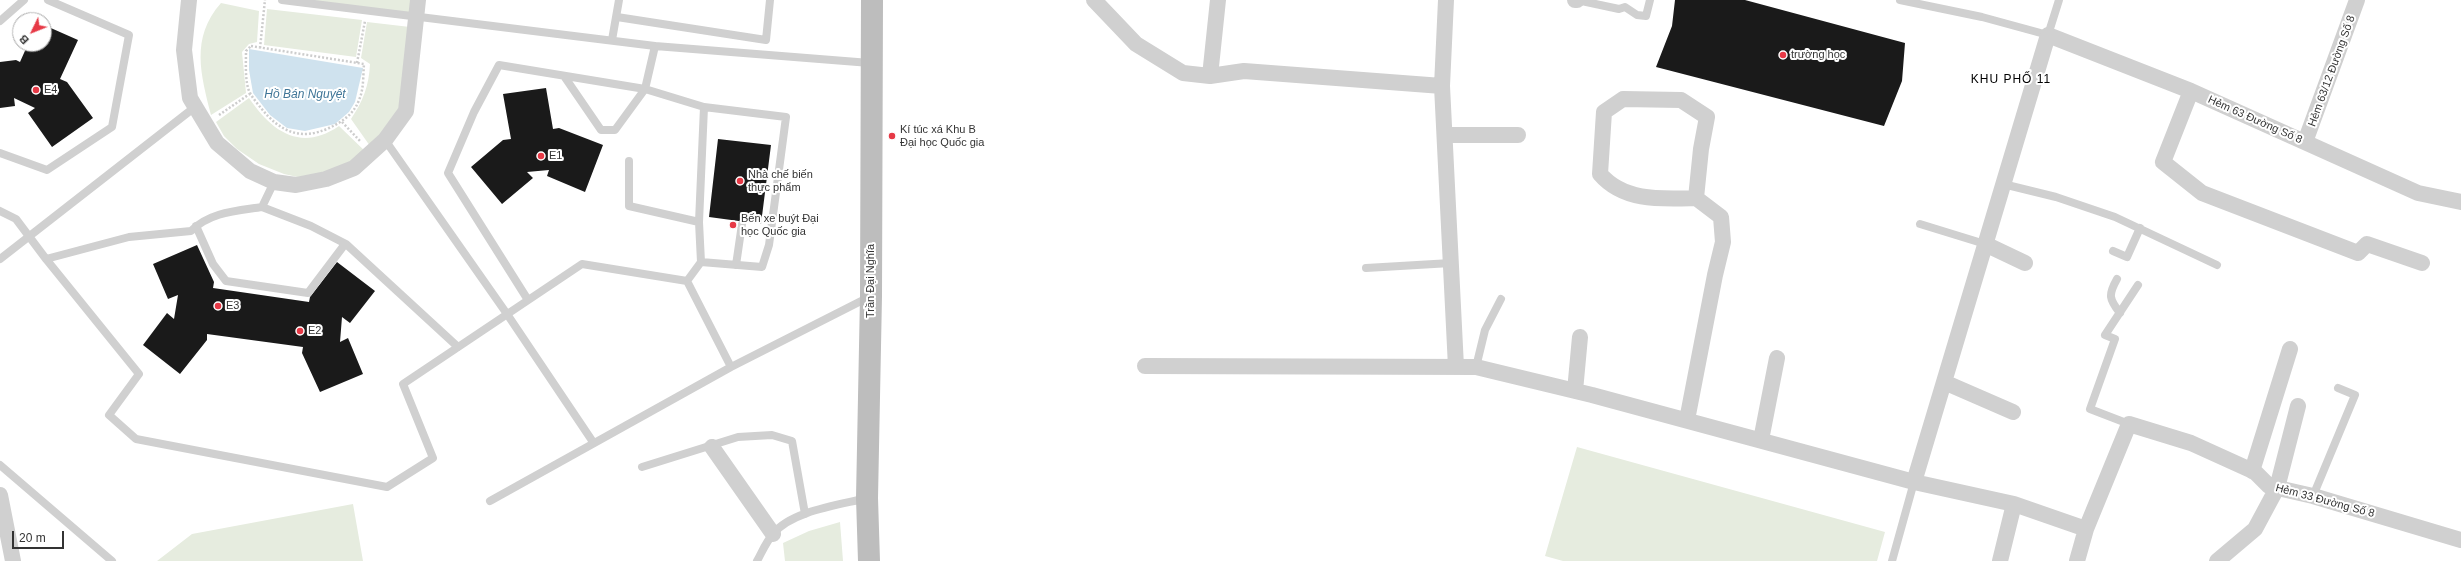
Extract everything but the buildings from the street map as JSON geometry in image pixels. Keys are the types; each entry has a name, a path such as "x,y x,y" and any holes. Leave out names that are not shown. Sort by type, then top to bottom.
{"street":[{"path":"189,0 184,50 190,98 195,107 217,143 250,171 274,182 296,185 326,179 354,168 385,140 406,112 418,0"},
{"name":"Trần Đại Nghĩa","path":"869,561 867,498 871,296 870,63 872,0"},
{"path":"1094,0 1136,44 1183,73 1210,76 1244,71 1442,86"},
{"path":"1210,76 1218,0"},
{"path":"1446,0 1442,86 1456,367"},
{"name":"Hẻm 63/12 Đường Số 8","path":"2305,142 2357,0"},
{"path":"1914,482 2048,35"},
{"name":"Hẻm 63 Đường Số 8","path":"2048,35 2191,91 2418,193 2461,202"},
{"path":"2191,91 2163,162 2202,193 2358,253 2367,244 2422,263"},
{"path":"1687,420 1715,274 1724,242 1721,217 1696,198 1649,198 1618,190 1606,181 1600,174 1604,112 1623,99 1681,100 1707,117 1701,148 1696,198"},
{"path":"1445,135 1518,135"},
{"path":"1985,244 2025,262"},
{"path":"1575,391 1580,337"},
{"path":"2252,471 2290,349"},
{"path":"1760,440 1777,358"},
{"path":"1145,366 1476,367 1687,420 1914,482 2014,504 2086,529"},
{"path":"1944,382 2013,412"},
{"path":"2217,561 2255,530 2277,488 2298,406"},
{"path":"2077,561 2086,529 2129,424"},
{"name":"Hẻm 33 Đường Số 8","path":"2129,424 2191,443 2252,471 2269,486 2313,496 2461,540"},
{"path":"712,447 773,534"},
{"path":"0,495 14,561"},
{"path":"2000,561 2014,504"}],"lane":[{"path":"0,21 24,0"},
{"path":"0,153 47,170 112,127 129,36 48,0"},
{"path":"282,0 654,46 870,63"},
{"path":"612,40 619,0"},
{"path":"617,17 766,40 770,0"},
{"path":"1576,0 1619,9 1626,7 1637,15 1646,16 1650,0"},
{"path":"1900,0 1922,2 2048,35 2059,0"},
{"path":"564,76 601,130 615,130 645,89 654,46"},
{"path":"528,300 448,173 474,112 499,65 645,89 704,107 786,118 769,245 762,267 701,262"},
{"path":"0,259 195,107"},
{"path":"687,280 701,262 699,222 704,107"},
{"path":"385,140 507,314 593,442"},
{"path":"629,161 629,206 699,222"},
{"path":"262,207 274,182"},
{"path":"2004,184 2056,197 2140,228 2217,265"},
{"path":"46,260 129,237 191,231 196,226 221,213 262,207 311,226 345,244 458,347"},
{"path":"0,212 16,219 46,260 139,374 109,415 136,439 387,487 433,458 403,384 582,264 687,280"},
{"path":"736,265 742,224"},
{"path":"1920,224 1985,244"},
{"path":"196,226 213,264 226,281 308,293 345,244"},
{"path":"2113,251 2127,257 2140,228"},
{"path":"1366,268 1451,264"},
{"path":"2117,279 2110,291 2111,300 2120,313"},
{"path":"687,280 731,367"},
{"path":"2129,424 2090,409 2115,339 2105,335 2138,285"},
{"path":"490,501 593,442 731,367 871,296"},
{"path":"1476,367 1485,330 1501,299"},
{"path":"2313,496 2355,395 2338,388"},
{"path":"642,467 712,447 738,437 772,436 792,442 805,514"},
{"path":"0,464 112,561"},
{"path":"1892,561 1914,482"},
{"path":"757,561 773,534 805,514 867,498"}],"path":[{"path":"260,48 265,0"},
{"path":"357,63 366,11"},
{"path":"251,46 357,63 364,64 360,99 352,112 342,122 314,134 298,134 285,130 269,118 251,93 246,68 246,51 251,46"},
{"path":"206,125 251,93"},
{"path":"342,122 371,152"}],"shaded area":[{"path":"307,0 417,0 415,17"},
{"path":"221,3 259,11 257,42 249,44 242,52 246,93 211,115 202,71 202,43 205,30 211,16"},
{"path":"267,9 362,20 356,57 264,45"},
{"path":"367,22 410,27 399,116 370,146 351,119 359,106 367,86 370,64 361,58"},
{"path":"249,98 267,120 278,129 288,134 300,138 312,137 325,134 339,126 368,154 311,180 284,174 259,164 237,149 224,136 216,122"},
{"path":"1577,447 1885,532 1877,561 1563,561 1545,556"},
{"path":"353,504 363,561 157,561 192,534"},
{"path":"840,522 843,561 785,561 783,543 809,531"}],"water":[{"name":"Hồ Bán Nguyệt","path":"249,49 363,68 355,102 349,112 335,124 305,131 287,128 270,115 253,93 249,70"}],"place":[{"name":"trường học","path":"1783,55"},
{"name":"E4","path":"36,90"},
{"name":"Kí túc xá Khu B Đại học Quốc gia","path":"892,136"},
{"name":"E1","path":"541,156"},
{"name":"Nhà chế biến thực phẩm","path":"740,181"},
{"name":"Bến xe buýt Đại học Quốc gia","path":"733,225"},
{"name":"E3","path":"218,306"},
{"name":"E2","path":"300,331"}],"district":[{"name":"KHU PHỐ 11","path":"2011,80"}]}
